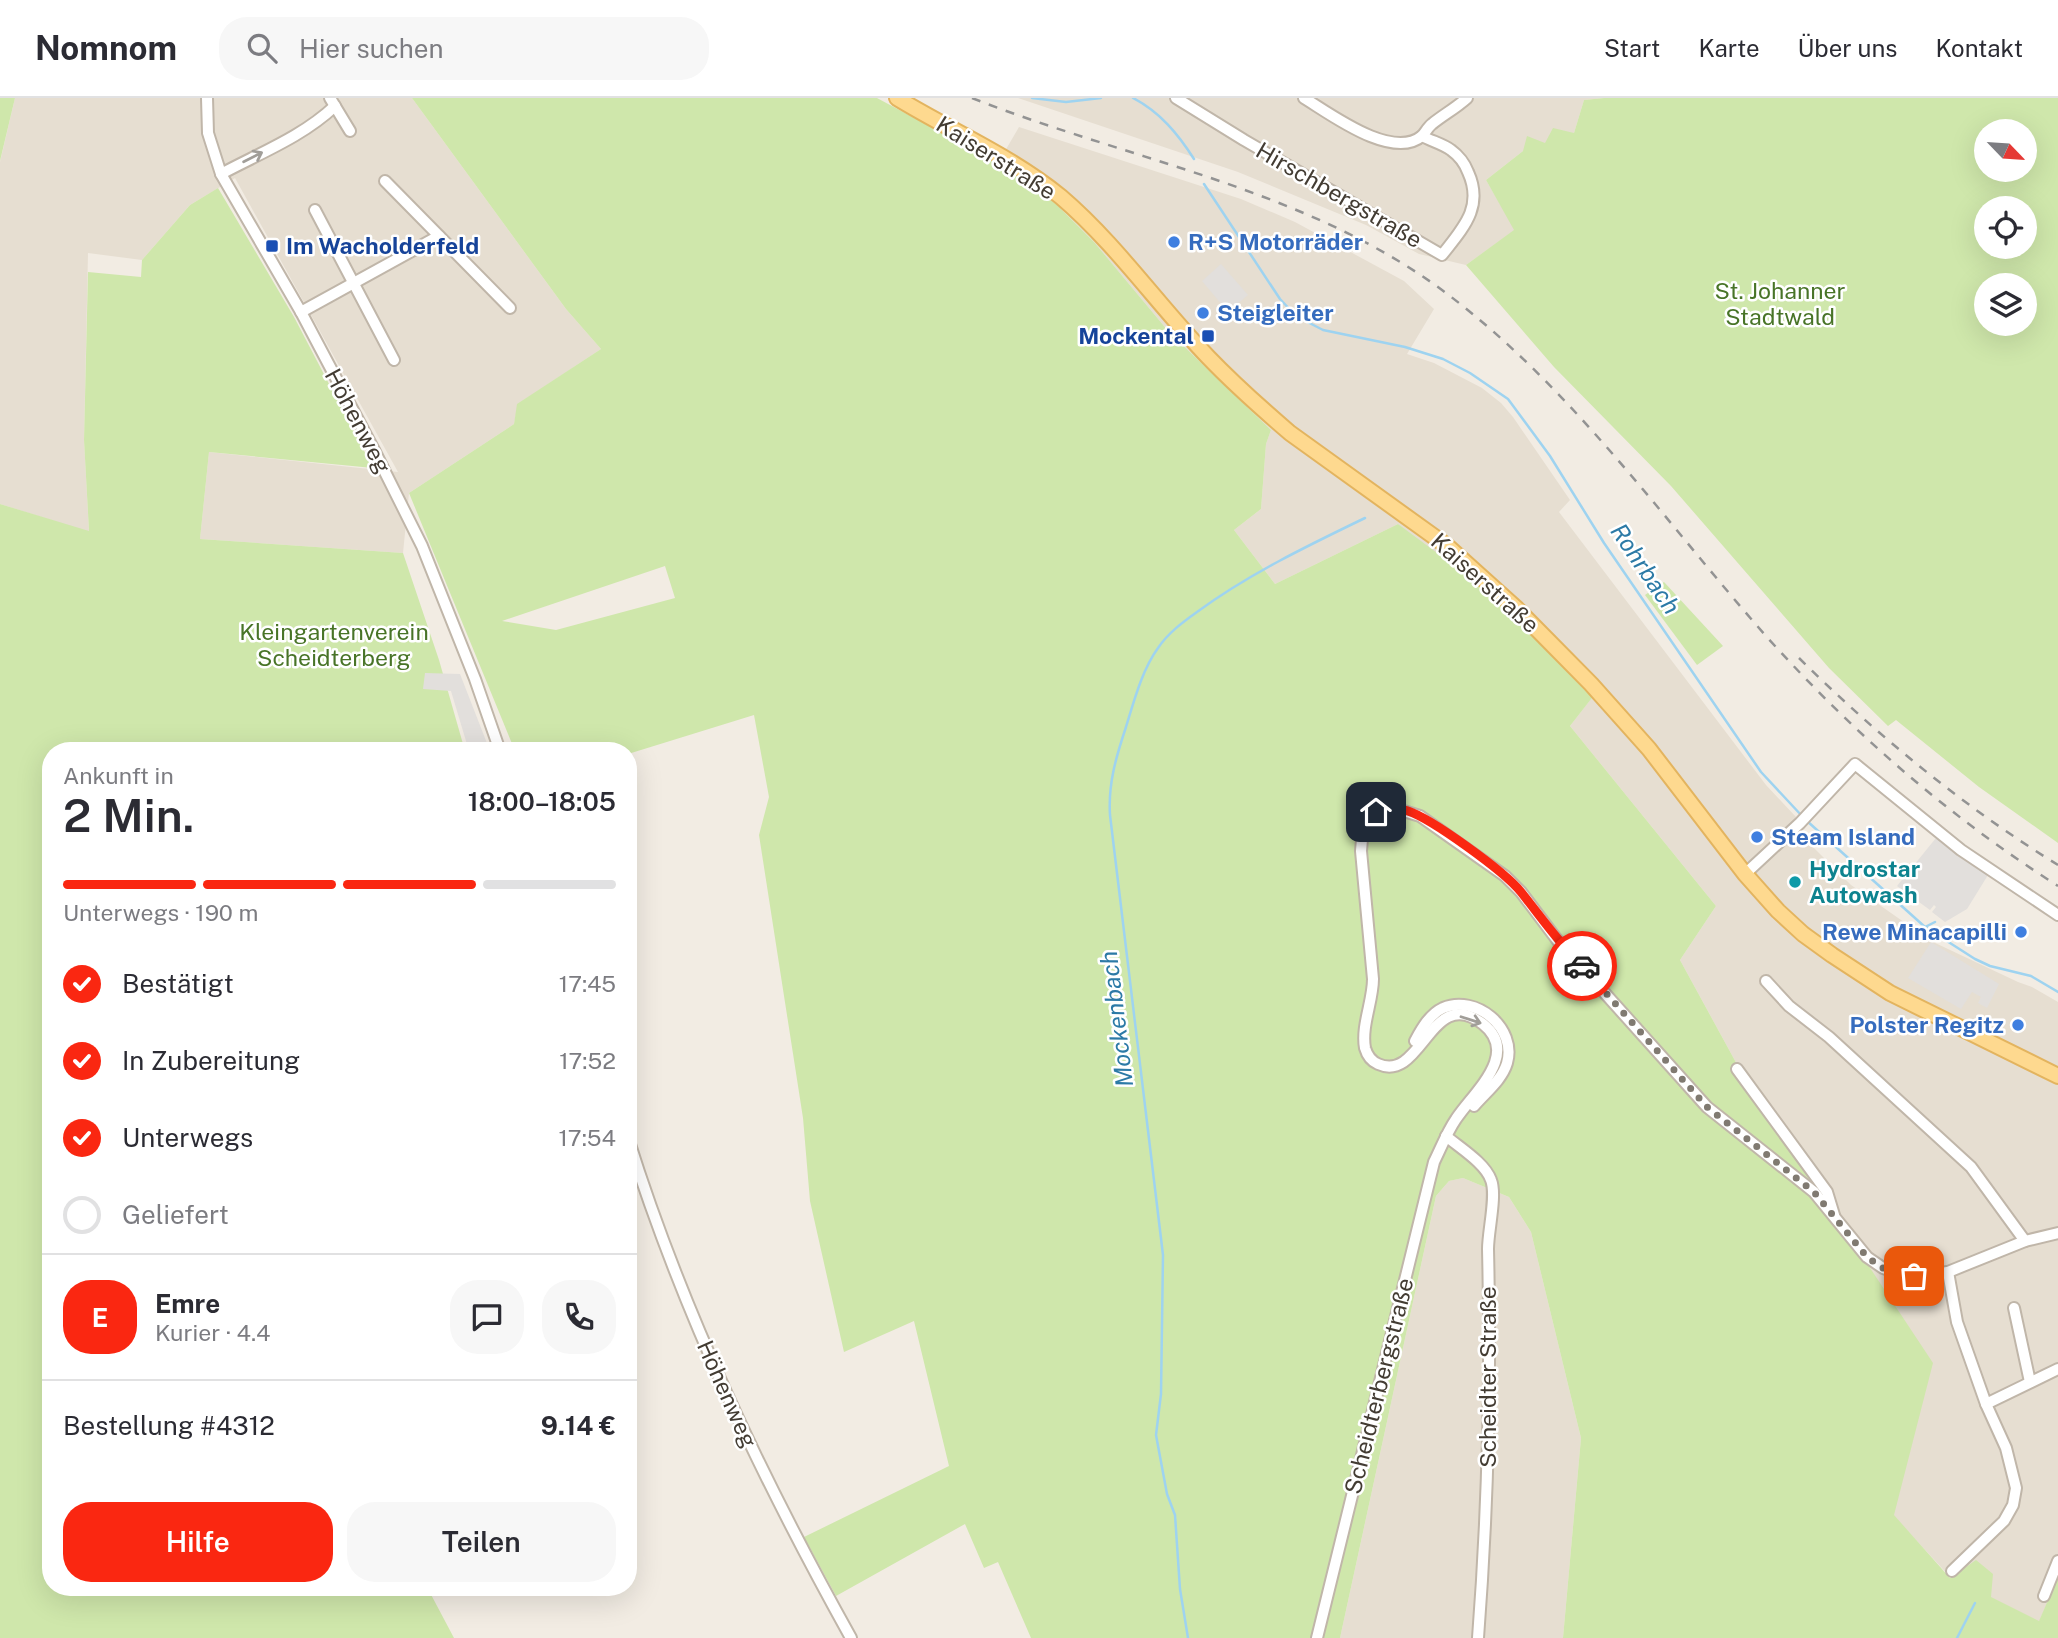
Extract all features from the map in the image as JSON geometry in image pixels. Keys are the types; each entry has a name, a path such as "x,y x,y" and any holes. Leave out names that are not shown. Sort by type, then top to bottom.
{"main road":[{"name":"Kaiserstraße","path":"897,98 1002,156 1060,197 1094,229 1209,358 1271,416 1290,433 1463,559 1582,674 1650,748 1745,874 1778,911 1803,933 1873,983 2058,1076"}],"street":[{"name":"Höhenweg","path":"207,98 208,134 221,174 301,312 422,546 497,742"},
{"name":"Hirschbergstraße","path":"1176,98 1443,255 1467,219 1475,201 1474,184 1453,151 1422,136"},
{"path":"1304,98 1376,139 1396,143 1422,136 1432,124 1467,98"},
{"path":"221,174 285,142 321,119 332,102 350,131"},
{"path":"385,181 510,308"},
{"path":"315,210 394,360"},
{"path":"301,312 439,236"},
{"path":"1745,874 1800,823 1854,764 1961,850 2058,915"},
{"name":"Scheidterbergstraße","path":"1317,1638 1434,1162 1446,1136 1497,1062 1497,1045 1493,1036 1481,1022 1463,1016 1447,1018 1432,1028 1410,1059 1400,1065 1388,1067 1375,1062 1368,1054 1364,1038 1373,979 1361,864 1362,836 1369,817 1384,808 1406,810 1420,816 1505,876 1521,891 1558,941 1707,1107 1814,1192 1867,1257 1883,1268 1914,1276 1948,1272 2025,1241 2058,1233"},
{"path":"1766,981 1789,1006 1847,1054 1971,1167 2025,1241"},
{"name":"Scheidterbergstraße","path":"1737,1069 1827,1192 1836,1222"},
{"name":"Scheidter Straße","path":"1446,1136 1486,1172 1492,1181 1488,1245 1490,1358 1486,1529 1478,1638"},
{"name":"Höhenweg","path":"637,1167 716,1370 787,1522 852,1638"},
{"path":"1948,1272 1957,1322 1986,1404 2010,1459 2016,1497 1999,1527 1952,1571"},
{"path":"2014,1308 2030,1382"},
{"path":"1986,1404 2058,1369"},
{"path":"2044,1596 2058,1561"}],"shaded area":[{"path":"15,98 412,98 566,309 601,349 518,404 514,424 409,493 403,553 200,539 209,452 398,472 235,178 190,205 142,260 88,253 84,440 89,532 0,504 0,162"},
{"path":"1018,98 1604,98 1584,100 1574,133 1523,151 1486,180 1515,230 1466,265 1419,254 1366,225 1238,172"},
{"path":"1019,127 1241,199 1295,222 1404,281 1434,309 1407,354 1434,363 1482,388 1513,417 1570,500 1559,512 1766,785 1796,817 1791,825 1851,885 1931,941 2032,987 2058,1002 2058,1577 2039,1622 1951,1578 1893,1515 1932,1363 1745,1079 1680,960 1716,906 1570,726 1594,695 1398,524 1275,584 1234,530 1261,509 1266,444 1271,430 1169,332 1094,242 1056,204 998,163"},
{"path":"1221,264 1248,295 1228,312 1202,281"},
{"path":"425,673 460,674 486,742 466,742 451,691 423,689"},
{"path":"1936,838 1988,875 1967,909 1945,922 1932,912 1936,907 1934,905 1930,910 1897,886"},
{"path":"1931,942 1999,984 1987,1008 1978,1003 1981,997 1972,992 1961,1009 1908,978"},
{"path":"1463,1178 1509,1197 1531,1232 1581,1438 1563,1638 1340,1638 1436,1196 1449,1181"}],"green space":[{"path":"0,98 15,98 0,161"},
{"path":"412,98 877,98 998,163 1056,204 1094,242 1169,332 1271,430 1266,444 1261,509 1234,530 1275,584 1398,524 1491,593 1595,694 1570,726 1716,906 1680,960 1745,1079 1933,1363 1894,1515 1950,1578 1976,1560 1993,1574 1991,1597 2039,1621 2058,1577 2058,1638 1563,1638 1581,1438 1531,1232 1509,1197 1463,1178 1449,1181 1436,1196 1340,1638 1031,1638 998,1562 984,1568 965,1524 836,1596 804,1537 949,1466 914,1321 844,1352 810,1201 803,1118 759,835 769,797 754,715 637,751 637,742 511,742 409,493 514,424 517,404 601,349 566,309","holes":["665,566 675,598 556,630 502,621"]},
{"name":"St. Johanner Stadtwald","path":"1604,98 2058,98 2058,843 1979,787 1896,720 1888,726 1829,668 1671,486 1554,367 1466,265 1514,230 1486,180 1523,151 1527,136 1545,143 1553,128 1574,133 1584,100"},
{"name":"Kleingartenverein Scheidterberg","path":"218,188 294,317 373,468 209,452 200,539 403,553 439,660 462,742 42,742 42,1596 432,1596 454,1638 0,1638 0,504 89,531 84,440 88,272 141,277 142,260 190,205"},
{"path":"1664,582 1723,646 1697,665 1645,595"}],"waterway":[{"name":"Rohrbach","path":"1032,98 1066,102 1101,98"},
{"name":"Rohrbach","path":"1133,98 1168,124 1194,159"},
{"name":"Rohrbach","path":"1204,184 1280,299 1296,316 1323,330 1405,347 1443,359 1470,373 1508,399 1550,456 1604,543 1761,772 1802,816"},
{"name":"Mockenbach","path":"1188,1638 1180,1589 1175,1515 1167,1494 1156,1435 1161,1394 1163,1255 1110,815 1112,781 1139,686 1147,666 1166,637 1237,585 1365,518"},
{"name":"Rohrbach","path":"1807,821 1925,927 1975,959 1990,966 2031,976 2058,992"},
{"path":"1925,927 1935,922"},
{"path":"1957,1638 1975,1603"}],"railway":[{"path":"972,98 1274,201 1332,226 1388,255 1442,290 1488,327 1573,410 1766,636 1833,706 1940,802 2058,886"},
{"path":"1799,658 1923,769 1989,819 2058,865"}],"way so far":[{"path":"1582,966 1707,1107 1814,1192 1867,1257 1883,1268 1914,1276"}],"place":[{"name":"R+S Motorräder","path":"1174,242"},
{"name":"Im Wacholderfeld","path":"272,246"},
{"name":"Steigleiter","path":"1203,313"},
{"name":"Mockental","path":"1208,336"},
{"name":"Steam Island","path":"1757,837"},
{"name":"Hydrostar Autowash","path":"1795,882"},
{"name":"Rewe Minacapilli","path":"2021,932"},
{"name":"Polster Regitz","path":"2018,1025"}],"route":[{"path":"1376,812 1384,808 1394,808 1420,816 1505,876 1521,891 1558,941 1582,966"}]}
